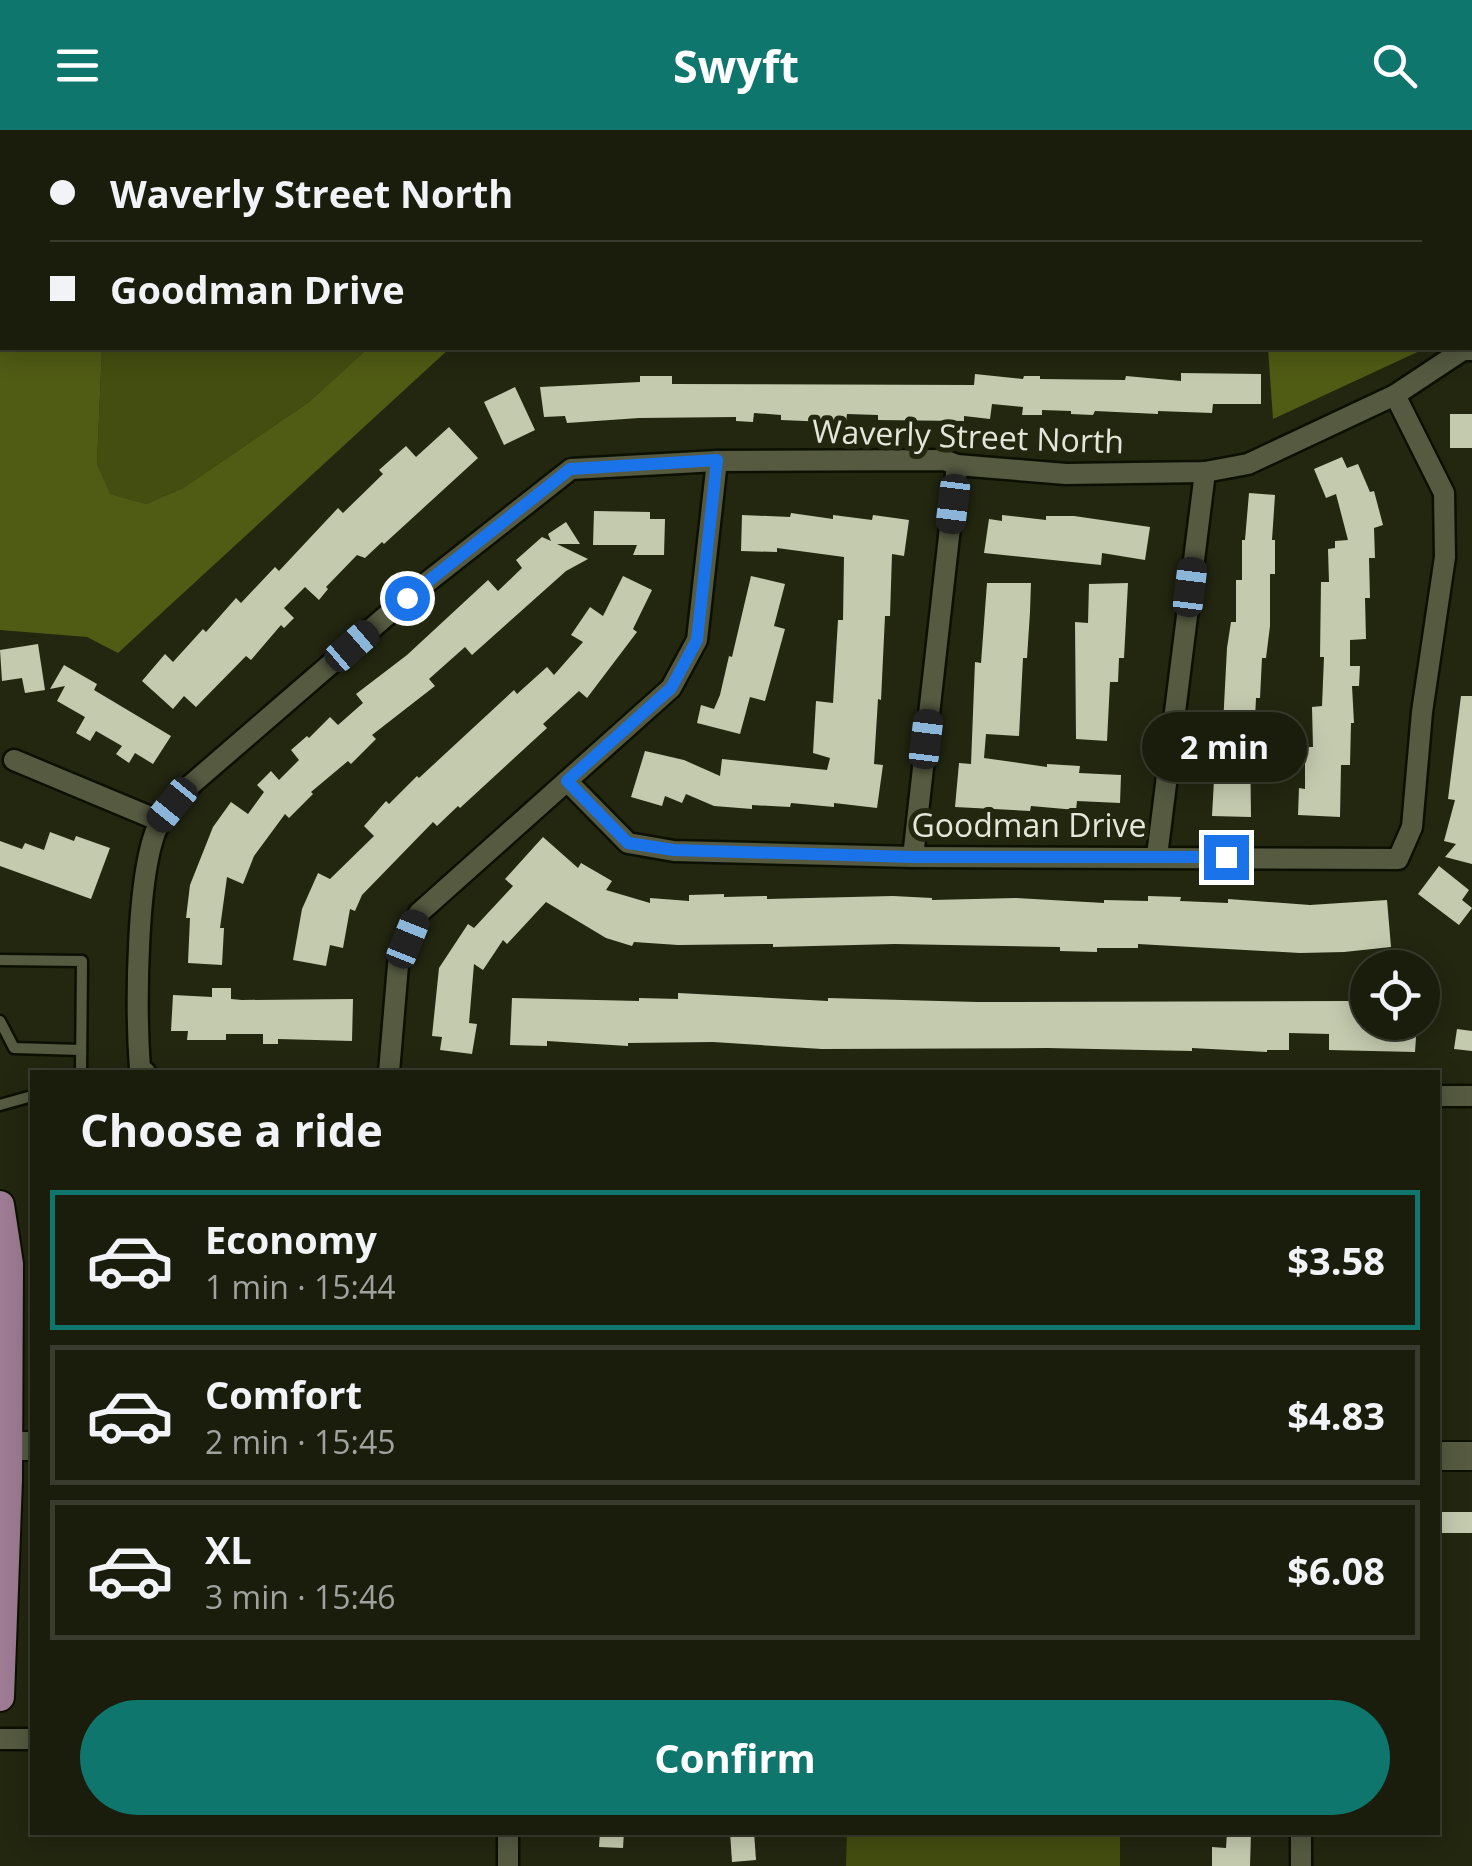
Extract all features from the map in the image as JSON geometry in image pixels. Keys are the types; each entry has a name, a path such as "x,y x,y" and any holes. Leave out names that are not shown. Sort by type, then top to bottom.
{"main road":[{"path":"0,1204 8,1264 14,1446 2,1592 0,1698"},
{"path":"1440,1456 1472,1456"}],"street":[{"name":"Waverly Street North","path":"142,1070 136,1018 144,882 160,821 186,789 407,598 570,469 717,460 944,460 957,465 1066,474 1205,472 1248,464 1395,396 1462,350 1472,350"},
{"name":"Goodman Drive","path":"567,781 628,843 674,850 913,857 1398,859 1412,827 1422,712 1445,557 1444,493 1395,396"},
{"path":"389,1070 398,966 419,913 671,688 697,640 717,460"},
{"path":"913,857 957,465"},
{"path":"1157,856 1205,472"},
{"path":"14,760 160,821"},
{"path":"1440,1096 1472,1096"},
{"path":"0,1739 30,1739"},
{"path":"508,1835 508,1866"},
{"path":"1301,1835 1301,1866"}],"lane":[{"path":"0,960 82,961 81,1070"},
{"path":"0,1021 14,1048 81,1050"},
{"path":"0,1106 30,1097"}],"green space":[{"path":"0,350 102,350 97,464 110,494 146,504 183,488 309,402 366,350 448,350 118,653 87,637 0,630"},
{"path":"102,350 366,350 309,402 183,488 146,504 109,494 97,464"},
{"path":"1268,350 1422,350 1273,419"},
{"path":"847,1835 1120,1835 1120,1866 846,1866"}],"building":[{"path":"1181,373 1261,374 1261,404 1213,404 1212,413 1095,411 1093,415 1042,410 1042,415 1022,415 1023,407 992,404 990,419 964,416 964,421 878,420 878,415 847,414 846,422 829,422 781,420 781,415 754,413 753,422 736,421 736,417 567,423 565,416 544,417 540,387 640,382 640,376 672,376 672,384 974,385 975,374 1023,379 1040,376 1125,380 1126,376 1181,381"},
{"path":"515,387 535,430 504,445 484,402"},
{"path":"1450,414 1472,414 1472,448 1450,448"},
{"path":"449,427 478,458 384,544 365,558 357,555 326,587 319,600 305,587 284,608 294,618 284,628 281,625 251,660 246,656 196,707 184,696 173,709 142,681 165,654 173,662 236,598 241,603 275,567 279,571 338,508 343,513 383,474 379,470 406,446 416,457"},
{"path":"1342,457 1347,468 1358,464 1370,492 1374,491 1383,525 1374,528 1375,558 1369,558 1366,639 1350,640 1350,666 1360,666 1359,686 1352,686 1354,723 1350,765 1341,765 1340,817 1298,815 1299,788 1305,789 1305,747 1313,747 1312,707 1322,706 1321,582 1329,582 1328,549 1335,548 1335,541 1348,540 1336,494 1326,498 1314,469"},
{"path":"1249,493 1275,495 1275,574 1270,574 1270,626 1266,658 1262,658 1260,698 1256,698 1254,738 1250,738 1251,817 1212,816 1216,744 1222,744 1227,648 1231,622 1236,622 1236,580 1242,580 1242,540"},
{"path":"594,511 650,512 650,519 665,519 664,555 633,555 637,545 593,545"},
{"path":"791,513 833,519 833,515 872,520 873,515 909,520 904,556 892,554 890,616 885,616 874,764 883,765 877,808 791,803 790,807 752,805 752,809 714,806 686,794 682,803 665,796 662,806 631,797 645,751 684,760 720,776 722,759 827,770 830,758 813,753 816,701 833,703 838,620 843,620 844,557 777,548 777,552 741,551 742,515 790,517"},
{"path":"1002,515 1046,520 1046,516 1074,516 1150,527 1145,560 1102,553 1101,565 984,553 989,519 1002,521"},
{"path":"566,522 580,544 557,544 588,559 566,571 472,655 465,647 429,679 435,686 372,735 376,739 351,764 348,761 311,792 289,818 285,814 254,856 243,884 227,877 220,928 224,928 222,965 188,963 190,918 186,918 190,885 213,827 231,802 248,814 264,792 257,785 271,771 279,780 299,760 291,750 330,717 338,725 363,703 356,694 407,655 488,580 498,591 522,568 516,560 542,537 551,541 548,534"},
{"path":"623,576 652,590 633,629 637,632 587,698 579,691 543,724 547,728 460,808 437,826 433,822 362,895 355,911 350,909 343,948 330,945 326,966 293,960 302,909 318,873 330,879 374,836 364,826 386,801 389,804 419,778 514,690 517,694 547,667 554,675 583,642 571,635 590,607 603,616"},
{"path":"751,576 785,584 774,626 785,629 765,701 750,697 740,734 697,723 701,705 714,709 720,695"},
{"path":"987,583 1031,583 1019,736 986,734 984,758 1047,767 1080,766 1079,773 1121,775 1120,803 1077,801 1076,810 955,807 959,763 971,764 975,662 981,663"},
{"path":"1128,583 1124,658 1119,658 1118,682 1110,682 1107,741 1076,739 1075,622 1088,623 1089,584"},
{"path":"38,644 45,690 25,693 22,678 2,681 0,650"},
{"path":"64,665 97,684 94,690 171,736 153,764 135,753 129,763 116,754 122,746 96,731 90,741 76,733 85,717 57,701 65,686 50,689"},
{"path":"1461,696 1472,696 1472,864 1445,857 1456,844 1444,841 1455,800 1448,799"},
{"path":"50,832 110,848 91,899 0,866 0,841 22,849 25,843 44,850"},
{"path":"543,837 578,868 581,863 612,881 606,890 650,903 650,898 689,901 689,895 724,894 767,899 893,896 1104,903 1148,901 1148,896 1181,897 1180,901 1228,903 1228,899 1310,905 1387,900 1391,947 1300,953 1138,944 1138,948 1097,948 1097,952 1060,951 1060,947 895,944 773,947 634,942 632,946 606,938 546,902 507,944 503,940 483,970 474,964 469,1023 477,1024 472,1054 440,1050 442,1037 432,1036 439,968 468,924 474,928 513,886 505,879"},
{"path":"1439,866 1469,890 1462,900 1472,908 1459,925 1418,894"},
{"path":"212,988 231,988 231,999 242,1000 353,999 352,1041 278,1039 278,1044 263,1044 263,1034 226,1034 226,1040 187,1040 188,1031 171,1031 173,995 212,997"},
{"path":"678,993 828,1001 1350,1001 1350,1040 1416,1040 1415,1052 1329,1050 1329,1034 1289,1033 1289,1050 1267,1052 1192,1048 822,1049 713,1042 628,1046 547,1041 547,1046 510,1045 512,998 678,999"},
{"path":"1457,1029 1472,1031 1472,1051 1454,1049"},
{"path":"1440,1512 1472,1512 1472,1533 1440,1533"},
{"path":"600,1835 624,1835 623,1848 599,1847"},
{"path":"730,1835 754,1835 756,1860 732,1862"},
{"path":"1227,1835 1251,1835 1250,1866 1212,1866 1212,1847 1226,1848"}],"route":[{"path":"407,598 570,469 717,460 697,640 671,688 567,781 628,843 674,850 913,857 1226,857"}]}
